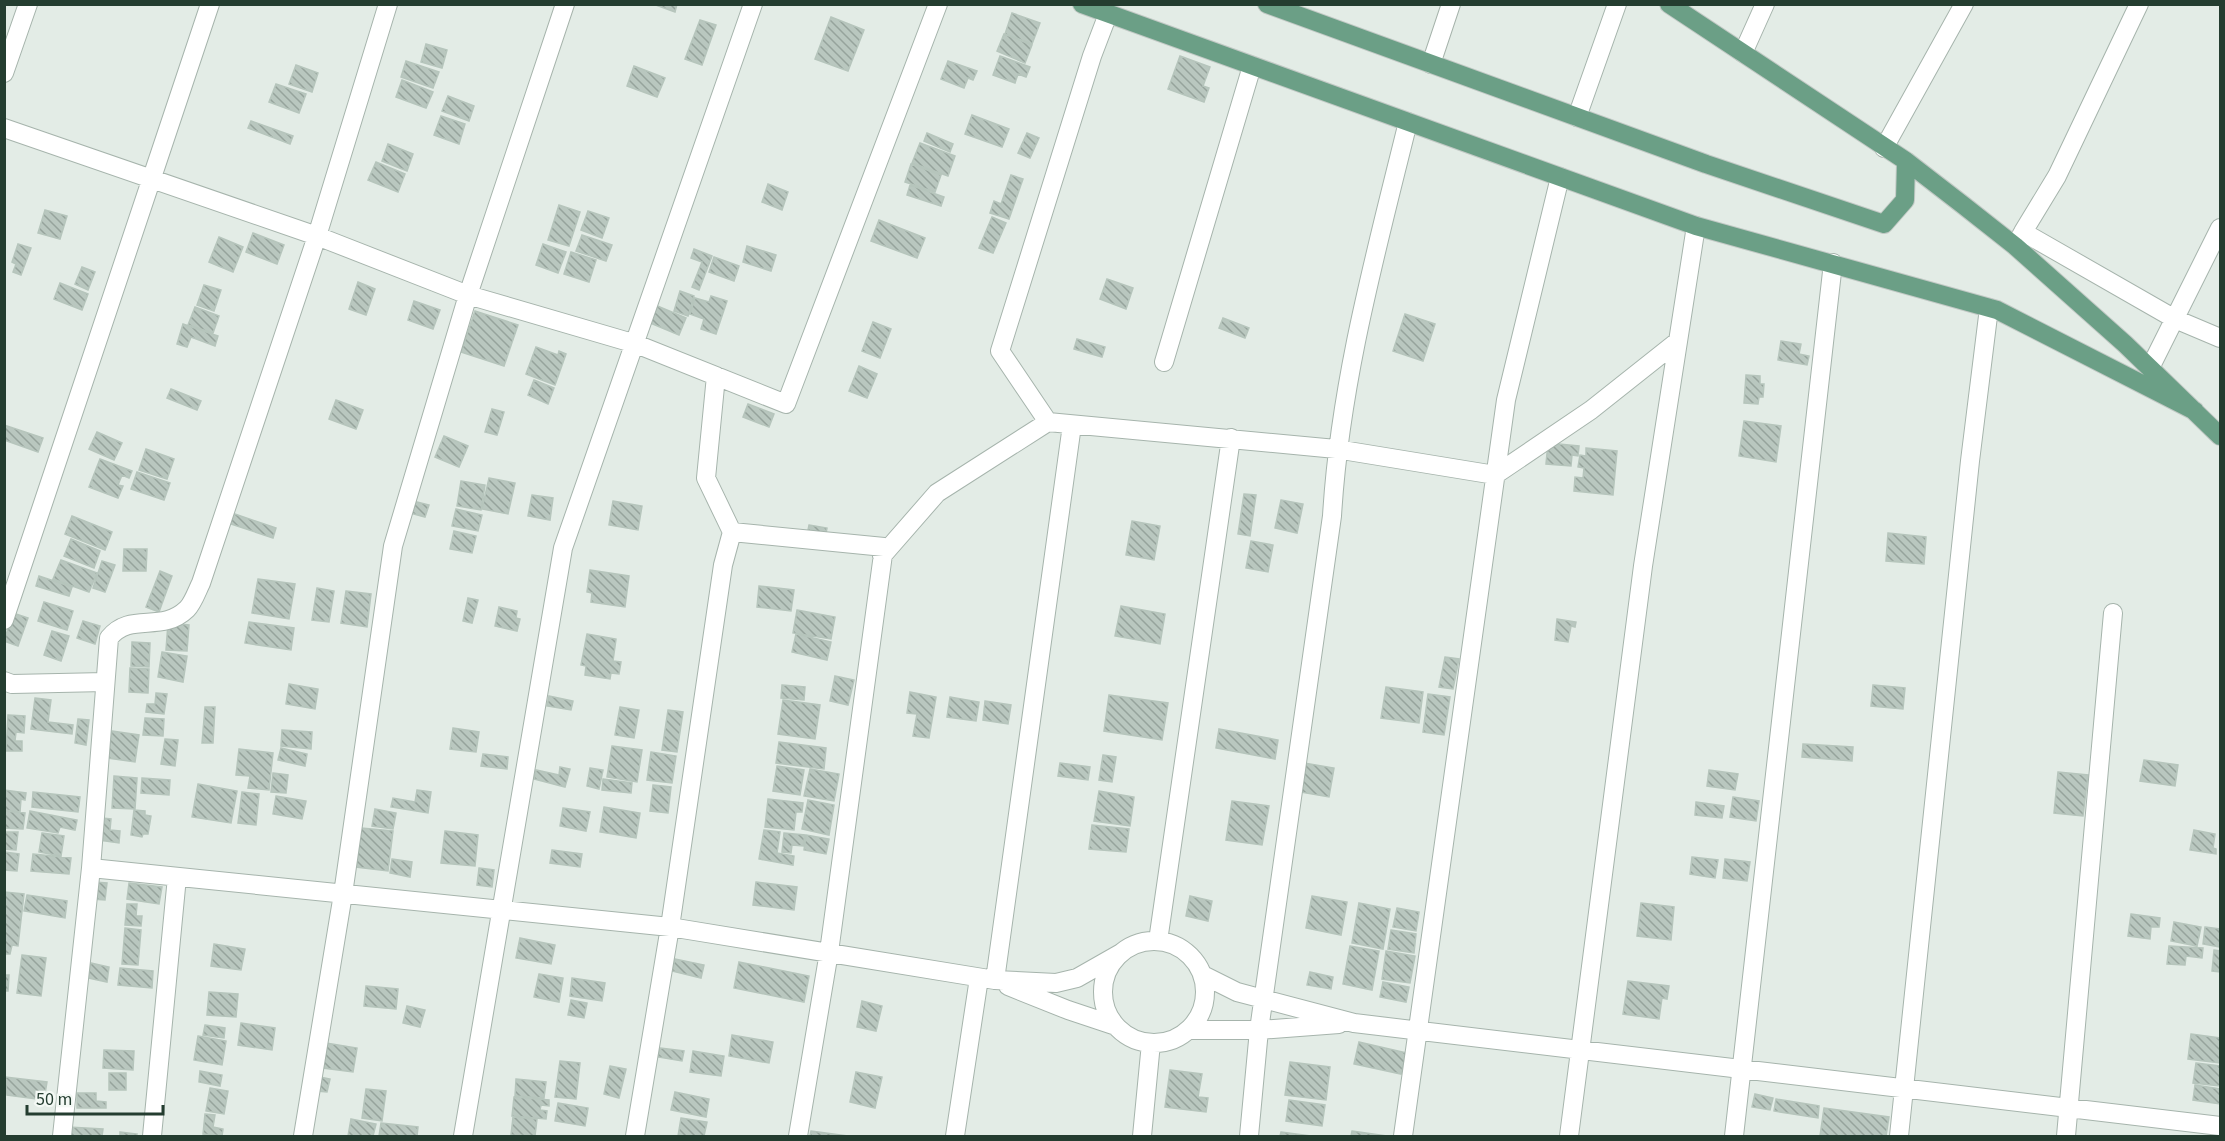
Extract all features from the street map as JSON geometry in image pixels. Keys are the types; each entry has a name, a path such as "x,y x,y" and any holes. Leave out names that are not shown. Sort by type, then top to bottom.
{"main road":[{"path":"1082,4 1696,226 1989,308 2195,411"},
{"path":"1669,4 2019,239 2220,436"},
{"path":"1276,6 1577,117 1884,224 1905,200 1906,161"}],"street":[{"path":"4,73 28,4"},
{"path":"4,620 210,4"},
{"path":"62,1137 91,868 109,638 116,630 129,623 161,624 188,608 201,583 317,236 388,4"},
{"path":"303,1137 342,894 393,546 468,295 565,4"},
{"path":"463,1137 563,548 753,4"},
{"path":"4,128 317,236 468,295 636,344 786,404 938,4"},
{"path":"1431,64 1451,4"},
{"path":"1577,117 1617,4"},
{"path":"1743,52 1765,4"},
{"path":"1884,148 1964,4"},
{"path":"2139,4 2057,176 2019,239 2175,319 2220,338"},
{"path":"1048,422 1000,351 1092,56 1108,14"},
{"path":"1164,362 1252,66"},
{"path":"1249,1137 1259,1030 1332,516 1336,449 1358,330 1407,122"},
{"path":"1403,1137 1506,400 1560,177"},
{"path":"1569,1137 1643,566 1696,226"},
{"path":"2150,368 2220,228"},
{"path":"1734,1137 1833,263"},
{"path":"1899,1137 1970,461 1989,308"},
{"path":"882,556 937,493 1048,422 1336,449 1495,475 1591,410 1678,341"},
{"path":"635,1137 670,927 723,565 732,532 706,478 716,376"},
{"path":"955,1137 987,979 1072,425"},
{"path":"1158,941 1231,438"},
{"path":"732,532 884,547 829,952 798,1137"},
{"path":"2066,1137 2113,613"},
{"path":"4,681 12,684 105,682"},
{"path":"91,868 670,927 987,979 1056,983 1077,978 1138,943 1158,941 1177,946 1193,958 1203,975 1205,995 1200,1014 1188,1030 1171,1040 1151,1043 1132,1038 1116,1026 987,979"},
{"path":"152,1137 177,877"},
{"path":"1116,1026 1106,1008 1103,989 1108,969 1120,953"},
{"path":"1203,975 1237,992 1354,1023"},
{"path":"1188,1030 1259,1030 1354,1023 1580,1048 2220,1126"},
{"path":"1142,1137 1151,1043"}],"building":[{"path":"653,4 677,4 675,12"},
{"path":"1012,13 1040,23 1032,44 1005,34"},
{"path":"831,17 864,30 848,71 815,59"},
{"path":"700,20 716,25 702,65 685,59"},
{"path":"1004,34 1032,45 1025,63 997,51"},
{"path":"426,44 447,50 442,68 421,62"},
{"path":"1000,56 1030,67 1026,77 1018,74 1015,83 993,75"},
{"path":"1180,56 1210,67 1203,86 1209,88 1204,102 1168,89"},
{"path":"406,61 439,72 433,88 401,77"},
{"path":"948,61 977,71 973,80 968,78 964,88 941,79"},
{"path":"296,65 318,73 312,92 289,84"},
{"path":"634,66 665,78 657,97 627,86"},
{"path":"402,80 433,92 426,108 396,97"},
{"path":"276,84 306,94 299,113 269,102"},
{"path":"448,96 474,106 469,121 442,111"},
{"path":"972,115 1009,129 1002,147 965,134"},
{"path":"441,116 465,124 459,144 434,135"},
{"path":"251,121 293,136 290,144 248,128"},
{"path":"927,133 953,144 950,152 924,141"},
{"path":"1027,133 1039,138 1030,158 1018,153"},
{"path":"920,143 955,156 948,176 912,163"},
{"path":"388,144 413,154 407,171 382,161"},
{"path":"376,162 405,174 398,192 368,180"},
{"path":"911,164 941,175 935,192 905,182"},
{"path":"1011,175 1023,179 1009,219 990,213 994,201 1001,204"},
{"path":"768,184 788,192 782,210 762,202"},
{"path":"910,185 944,197 941,206 907,195"},
{"path":"559,205 580,212 569,246 548,240"},
{"path":"45,210 67,216 60,239 38,233"},
{"path":"588,211 609,218 602,238 581,230"},
{"path":"992,217 1006,223 993,253 979,248"},
{"path":"879,220 925,238 917,258 871,241"},
{"path":"253,233 284,245 277,264 246,252"},
{"path":"582,235 612,245 606,261 576,251"},
{"path":"219,237 243,247 233,272 209,262"},
{"path":"18,244 31,248 21,275 13,272 16,264 12,262"},
{"path":"543,244 566,252 558,273 536,265"},
{"path":"747,246 776,255 771,271 743,262"},
{"path":"694,249 712,256 699,290 692,287 702,262 691,258"},
{"path":"571,252 596,260 589,282 564,274"},
{"path":"714,257 739,266 734,281 709,272"},
{"path":"82,267 95,272 88,290 75,284"},
{"path":"1107,279 1133,288 1126,309 1100,299"},
{"path":"358,282 375,289 366,315 349,309"},
{"path":"60,283 88,294 82,310 54,299"},
{"path":"204,285 221,290 214,311 197,305"},
{"path":"680,291 694,296 688,316 674,311"},
{"path":"711,296 727,301 716,334 701,329 704,319 690,314 695,298 709,302"},
{"path":"414,301 440,310 433,329 408,320"},
{"path":"655,305 686,318 679,335 648,322"},
{"path":"195,307 219,316 213,333 188,325"},
{"path":"475,311 518,325 504,366 461,352"},
{"path":"1405,314 1435,324 1423,361 1393,351"},
{"path":"1223,318 1249,328 1245,338 1219,328"},
{"path":"873,322 891,329 880,358 862,351"},
{"path":"183,324 218,336 215,346 191,337 187,347 177,344"},
{"path":"1077,339 1105,347 1102,357 1074,349"},
{"path":"1781,341 1801,344 1799,354 1809,356 1807,365 1778,360"},
{"path":"536,347 558,355 559,351 566,354 555,385 526,374"},
{"path":"859,366 877,374 867,398 849,391"},
{"path":"1746,375 1760,376 1760,384 1764,384 1763,397 1759,397 1758,404 1744,403"},
{"path":"534,380 554,388 548,404 528,395"},
{"path":"171,389 201,401 197,410 167,398"},
{"path":"336,400 363,410 356,429 329,419"},
{"path":"748,404 774,414 769,427 743,417"},
{"path":"492,409 504,412 497,435 485,432"},
{"path":"1744,421 1781,426 1776,462 1739,456"},
{"path":"4,425 43,438 38,452 4,440"},
{"path":"97,432 122,443 114,460 89,449"},
{"path":"444,436 468,446 459,467 435,457"},
{"path":"1548,443 1579,446 1578,456 1572,455 1571,466 1546,464"},
{"path":"1586,448 1617,451 1613,495 1574,491 1575,477 1583,478 1584,468 1578,467 1580,455 1586,456"},
{"path":"146,449 174,459 167,479 139,470"},
{"path":"100,459 132,471 129,478 122,475 118,485 123,486 118,498 89,487"},
{"path":"137,472 170,483 164,500 131,489"},
{"path":"489,478 515,483 508,514 482,509"},
{"path":"461,481 485,485 481,510 457,506"},
{"path":"1244,494 1256,495 1250,536 1238,534"},
{"path":"532,495 553,498 550,520 528,516"},
{"path":"1281,500 1303,504 1297,533 1275,528"},
{"path":"413,501 429,505 425,517 410,513"},
{"path":"613,501 642,506 638,530 609,525"},
{"path":"456,509 482,515 478,531 452,526"},
{"path":"229,512 276,528 273,538 225,522"},
{"path":"72,516 112,532 105,550 65,534"},
{"path":"1132,521 1160,526 1154,560 1126,555"},
{"path":"809,525 827,528 823,549 805,545"},
{"path":"454,531 476,536 472,553 450,549"},
{"path":"1888,533 1926,537 1924,564 1886,561"},
{"path":"71,539 100,551 94,568 64,556"},
{"path":"1251,541 1273,545 1268,572 1246,568"},
{"path":"124,549 147,549 146,571 123,571"},
{"path":"61,560 97,573 89,592 53,579"},
{"path":"102,561 115,565 105,592 93,588"},
{"path":"590,570 629,576 625,607 591,602 592,593 587,592"},
{"path":"160,571 172,576 159,612 146,607"},
{"path":"39,576 72,587 69,596 36,586"},
{"path":"258,579 295,584 289,619 252,613"},
{"path":"759,586 794,590 791,611 757,607"},
{"path":"317,588 334,591 329,622 312,620"},
{"path":"346,591 371,594 367,627 341,623"},
{"path":"468,598 478,600 472,623 463,621"},
{"path":"44,602 73,611 67,630 38,621"},
{"path":"1121,606 1165,614 1160,644 1115,636"},
{"path":"499,607 517,611 516,618 520,619 517,631 495,626"},
{"path":"797,610 835,617 831,639 793,633"},
{"path":"13,613 28,618 18,646 4,641"},
{"path":"1557,619 1576,622 1575,627 1571,626 1568,642 1555,640"},
{"path":"83,621 100,626 95,644 77,638"},
{"path":"249,622 294,628 291,650 245,643"},
{"path":"168,623 189,625 187,651 166,650"},
{"path":"52,631 69,636 61,661 44,655"},
{"path":"587,634 616,639 613,661 621,662 619,674 611,673 610,679 585,675 586,666 581,665"},
{"path":"796,634 831,642 827,660 792,652"},
{"path":"132,642 150,643 149,667 131,666"},
{"path":"162,652 187,656 183,682 158,677"},
{"path":"1445,657 1459,659 1453,689 1439,687"},
{"path":"130,668 149,669 148,693 129,692"},
{"path":"835,676 854,680 848,705 830,701"},
{"path":"289,684 318,689 315,709 286,704"},
{"path":"782,685 805,687 804,700 781,698"},
{"path":"1873,685 1905,688 1903,709 1871,706"},
{"path":"1386,687 1423,692 1419,723 1381,718"},
{"path":"910,692 936,697 929,738 913,736 917,714 907,713"},
{"path":"156,693 167,694 164,714 146,712 147,704 155,704"},
{"path":"1428,694 1450,697 1444,735 1423,732"},
{"path":"1109,695 1168,703 1162,740 1104,731"},
{"path":"549,696 573,701 571,710 547,706"},
{"path":"950,697 979,702 976,721 947,717"},
{"path":"35,698 51,700 48,722 73,725 72,734 31,729"},
{"path":"783,700 820,705 815,739 778,734"},
{"path":"985,701 1011,705 1008,724 983,720"},
{"path":"205,707 215,707 213,743 202,743"},
{"path":"620,707 639,710 634,738 615,735"},
{"path":"668,710 683,712 677,752 662,750"},
{"path":"8,715 25,716 24,733 16,732 15,741 22,741 22,751 6,751"},
{"path":"145,718 164,719 163,736 143,735"},
{"path":"78,719 89,720 86,745 75,743"},
{"path":"453,728 479,732 476,752 450,749"},
{"path":"1219,729 1278,740 1275,759 1216,748"},
{"path":"282,730 312,732 311,749 281,746"},
{"path":"112,731 139,735 135,762 108,758"},
{"path":"165,739 178,740 175,766 161,764"},
{"path":"779,742 826,748 824,769 776,763"},
{"path":"1803,744 1853,747 1852,761 1802,757"},
{"path":"612,746 642,750 637,782 607,777"},
{"path":"281,748 307,754 305,766 278,760"},
{"path":"239,749 273,753 269,790 248,788 250,776 236,775"},
{"path":"651,752 676,756 672,783 647,780"},
{"path":"483,754 508,757 507,769 481,766"},
{"path":"1103,755 1116,757 1112,782 1099,780"},
{"path":"2144,760 2178,765 2175,786 2140,781"},
{"path":"1060,763 1090,767 1088,780 1058,776"},
{"path":"1304,763 1334,768 1329,797 1300,792"},
{"path":"777,766 804,770 800,795 773,791"},
{"path":"560,767 570,769 565,787 534,779 536,770 559,775"},
{"path":"590,768 603,770 599,789 587,786"},
{"path":"810,769 839,774 834,801 804,796"},
{"path":"1709,770 1738,774 1735,790 1707,786"},
{"path":"2058,772 2088,775 2083,816 2054,813"},
{"path":"273,773 288,775 286,793 271,792"},
{"path":"114,776 137,778 135,809 112,808"},
{"path":"142,778 170,780 169,795 141,793"},
{"path":"603,779 632,783 631,793 602,790"},
{"path":"198,784 237,791 231,823 192,817"},
{"path":"653,785 671,787 668,813 650,811"},
{"path":"4,790 26,793 25,800 21,799 20,812 4,810"},
{"path":"417,790 431,792 428,813 391,807 393,798 415,802"},
{"path":"1099,791 1134,797 1130,826 1094,821"},
{"path":"33,792 80,797 78,812 32,807"},
{"path":"242,792 259,794 256,825 238,823"},
{"path":"276,796 306,801 302,819 273,814"},
{"path":"1733,797 1759,801 1756,821 1730,817"},
{"path":"768,799 803,803 802,812 796,812 794,830 765,827"},
{"path":"808,800 834,805 829,835 802,829"},
{"path":"1232,801 1269,806 1262,845 1226,840"},
{"path":"1696,802 1724,806 1722,818 1695,815"},
{"path":"604,807 640,813 636,838 600,832"},
{"path":"563,808 590,812 586,831 560,826"},
{"path":"375,809 396,813 393,829 372,826"},
{"path":"134,810 145,811 145,815 151,816 148,834 143,834 142,837 131,835"},
{"path":"4,811 25,813 23,829 4,828"},
{"path":"30,811 77,820 75,830 60,827 58,833 27,828"},
{"path":"102,818 111,819 110,830 120,831 119,843 99,840"},
{"path":"1092,825 1129,829 1126,852 1089,849"},
{"path":"361,828 393,831 388,871 356,867"},
{"path":"764,830 780,832 777,853 794,856 793,865 759,859"},
{"path":"2194,830 2215,834 2213,848 2216,849 2216,854 2190,850"},
{"path":"445,831 478,835 475,866 441,863"},
{"path":"4,832 18,832 16,850 4,849"},
{"path":"42,833 64,836 61,856 39,852"},
{"path":"784,833 805,835 803,846 792,845 791,853 782,852"},
{"path":"806,835 829,839 826,854 804,850"},
{"path":"552,850 582,854 580,867 550,863"},
{"path":"4,852 19,854 17,871 4,870"},
{"path":"33,854 71,858 69,874 31,871"},
{"path":"1692,857 1718,860 1715,878 1690,874"},
{"path":"392,859 412,862 410,877 390,873"},
{"path":"1725,859 1750,862 1747,881 1723,878"},
{"path":"479,868 494,870 492,887 477,885"},
{"path":"94,882 107,883 105,900 92,899"},
{"path":"756,882 797,887 794,910 753,905"},
{"path":"129,883 162,887 159,904 127,899"},
{"path":"4,892 24,894 18,946 12,945 10,954 4,954"},
{"path":"27,895 67,901 65,918 24,911"},
{"path":"1190,896 1212,901 1208,921 1186,916"},
{"path":"1312,896 1347,902 1341,935 1306,928"},
{"path":"1359,903 1390,909 1383,949 1352,943"},
{"path":"1641,903 1674,907 1671,940 1637,936"},
{"path":"127,904 137,904 136,916 142,916 141,926 125,925"},
{"path":"1397,908 1419,912 1416,931 1393,927"},
{"path":"2131,914 2160,918 2159,927 2151,927 2150,939 2128,936"},
{"path":"2174,922 2201,927 2197,946 2171,941"},
{"path":"2205,927 2220,929 2220,947 2203,944"},
{"path":"125,928 141,930 138,965 122,964"},
{"path":"1391,930 1416,934 1414,953 1388,949"},
{"path":"520,938 555,945 551,964 516,958"},
{"path":"214,944 245,949 241,970 211,966"},
{"path":"1350,946 1379,951 1372,990 1343,984"},
{"path":"2169,946 2203,948 2202,958 2186,956 2185,965 2167,964"},
{"path":"2214,950 2220,951 2220,972 2212,971"},
{"path":"1386,951 1415,956 1410,983 1382,979"},
{"path":"22,955 46,958 41,996 17,993"},
{"path":"675,959 704,965 701,978 672,971"},
{"path":"739,962 809,976 804,1002 734,988"},
{"path":"91,963 109,967 107,982 88,978"},
{"path":"120,968 153,971 152,988 118,985"},
{"path":"1310,972 1333,977 1331,989 1307,985"},
{"path":"539,974 563,978 559,1002 534,997"},
{"path":"4,975 9,975 8,991 4,991"},
{"path":"572,978 605,983 602,1001 570,996"},
{"path":"1628,981 1669,986 1667,999 1662,998 1659,1019 1623,1014"},
{"path":"1383,982 1409,987 1406,1002 1380,997"},
{"path":"366,986 398,989 396,1009 364,1006"},
{"path":"209,992 238,994 236,1017 207,1015"},
{"path":"571,1000 587,1003 584,1018 568,1015"},
{"path":"862,1001 882,1006 876,1031 857,1027"},
{"path":"407,1006 425,1010 420,1027 403,1023"},
{"path":"241,1023 275,1028 272,1050 238,1045"},
{"path":"205,1025 225,1028 224,1038 203,1035"},
{"path":"2191,1034 2220,1038 2220,1063 2188,1059"},
{"path":"732,1035 773,1042 769,1063 729,1056"},
{"path":"198,1036 226,1041 222,1065 194,1060"},
{"path":"1359,1042 1407,1053 1401,1074 1354,1064"},
{"path":"326,1043 357,1048 353,1072 323,1068"},
{"path":"660,1048 684,1051 682,1061 658,1057"},
{"path":"104,1050 134,1051 133,1070 103,1068"},
{"path":"693,1051 724,1056 721,1076 690,1072"},
{"path":"560,1061 580,1063 576,1099 555,1097"},
{"path":"1290,1062 1330,1067 1326,1100 1285,1095"},
{"path":"2196,1063 2220,1066 2220,1086 2193,1083"},
{"path":"610,1066 626,1069 619,1098 604,1094"},
{"path":"1170,1070 1202,1074 1198,1097 1208,1098 1206,1112 1165,1107"},
{"path":"200,1071 222,1075 220,1086 199,1082"},
{"path":"856,1072 882,1077 875,1108 850,1102"},
{"path":"109,1073 126,1073 126,1090 109,1090"},
{"path":"5,1077 47,1082 44,1100 7,1095"},
{"path":"320,1077 330,1079 327,1092 317,1091"},
{"path":"516,1079 546,1082 544,1098 515,1096"},
{"path":"2195,1085 2220,1089 2220,1104 2193,1100"},
{"path":"210,1088 228,1091 224,1114 206,1111"},
{"path":"366,1089 386,1091 382,1121 362,1118"},
{"path":"675,1092 709,1099 706,1117 671,1110"},
{"path":"77,1093 96,1093 96,1101 106,1102 106,1108 77,1108"},
{"path":"1755,1094 1773,1098 1770,1110 1752,1107"},
{"path":"514,1097 549,1100 549,1106 541,1105 540,1110 547,1111 546,1119 512,1116"},
{"path":"1776,1099 1819,1106 1818,1118 1774,1111"},
{"path":"1289,1100 1325,1105 1322,1126 1286,1121"},
{"path":"558,1103 588,1108 585,1126 555,1121"},
{"path":"1824,1108 1889,1117 1886,1136 1820,1136"},
{"path":"205,1114 215,1115 213,1127 223,1129 222,1136 203,1134"},
{"path":"513,1117 537,1119 535,1136 511,1135"},
{"path":"681,1118 707,1122 704,1136 678,1136"},
{"path":"351,1119 376,1124 373,1136 348,1136"},
{"path":"381,1123 418,1127 417,1136 379,1136"},
{"path":"68,1127 103,1129 102,1136 68,1136"},
{"path":"811,1131 848,1136 810,1136"},
{"path":"1352,1131 1387,1136 1351,1136"},
{"path":"120,1132 137,1134 136,1136 120,1136"},
{"path":"1281,1132 1311,1136 1280,1136"}]}
